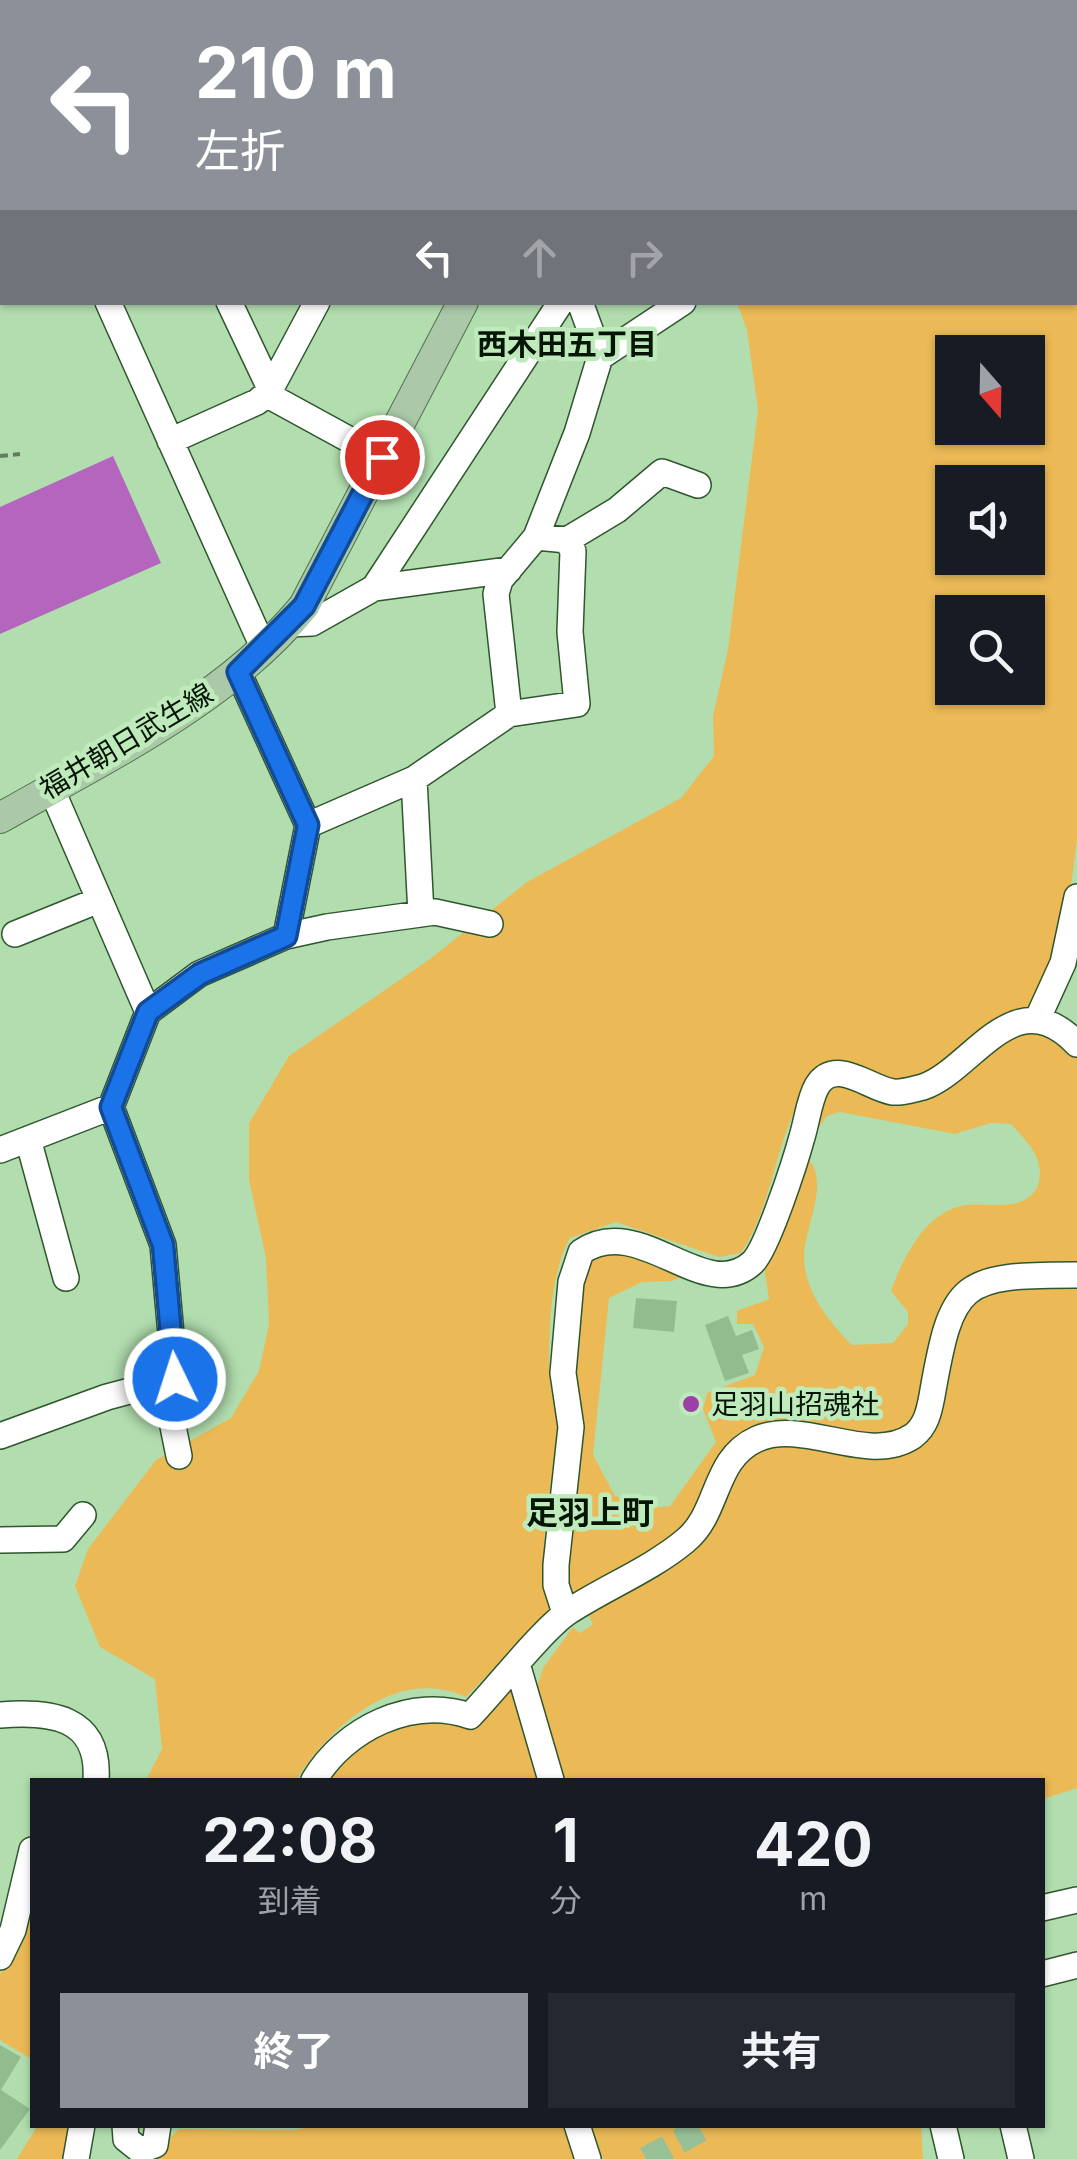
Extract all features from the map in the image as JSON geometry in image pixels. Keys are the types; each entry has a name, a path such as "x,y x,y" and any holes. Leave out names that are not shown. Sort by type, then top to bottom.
{"main road":[{"name":"福井朝日武生線","path":"0,818 156,728 238,672 288,624 304,606 461,305"}],"street":[{"path":"109,305 264,649"},
{"path":"229,305 275,400 382,457"},
{"path":"170,441 256,402 269,392 315,305"},
{"path":"374,588 559,305"},
{"path":"509,714 496,594 509,570 536,538 578,433 600,357 581,305"},
{"path":"600,357 678,305"},
{"path":"536,538 568,540 617,510 662,472 698,485"},
{"path":"308,825 414,779 509,714 577,704 570,632 574,560 568,540"},
{"path":"288,624 312,623 374,588 509,570"},
{"path":"238,672 308,825 286,936"},
{"path":"414,779 421,914"},
{"path":"51,788 148,1012"},
{"path":"1036,1020 1064,964 1077,897"},
{"path":"15,934 99,900"},
{"path":"0,1436 107,1397 175,1379 163,1245 111,1107 148,1012 200,974 286,936 421,914 469,916 490,924"},
{"path":"565,1613 556,1585 571,1427 563,1373 571,1282 581,1252 620,1240 708,1273 728,1274 744,1268 759,1255 800,1148 814,1092 824,1078 842,1072 893,1092 922,1087 944,1077 988,1036 1036,1020 1060,1029 1077,1044"},
{"path":"0,1150 111,1107"},
{"path":"28,1139 66,1278"},
{"path":"316,1778 353,1738 392,1717 430,1708 470,1716 565,1613 686,1540 698,1525 728,1460 748,1444 776,1434 890,1446 922,1429 930,1408 944,1324 971,1288 1006,1275 1077,1275"},
{"path":"164,1382 179,1456"},
{"path":"0,1540 63,1539 83,1514"},
{"path":"518,1667 551,1778"},
{"path":"0,1715 54,1715 75,1726 93,1751 96,1778"},
{"path":"0,1957 8,1948 30,1858"},
{"path":"1045,1907 1077,1900"},
{"path":"1045,1973 1077,1965"},
{"path":"76,2159 81,2128"},
{"path":"125,2128 126,2139 140,2150 158,2140 158,2128"},
{"path":"578,2128 588,2159"},
{"path":"944,2128 951,2159"},
{"path":"1013,2128 1021,2159"}],"path":[{"path":"0,456 20,454"}],"shaded area":[{"path":"738,305 1077,305 1077,840 1064,941 1034,1016 926,1080 812,1080 790,1122 762,1211 741,1253 719,1257 616,1222 570,1238 555,1283 550,1333 549,1374 557,1433 544,1565 552,1608 466,1697 440,1689 415,1689 391,1695 347,1722 327,1740 297,1778 147,1778 162,1749 155,1679 100,1647 75,1586 88,1549 156,1460 231,1418 259,1371 269,1324 266,1258 249,1180 249,1123 289,1056 430,959 527,882 681,798 714,756 713,716 728,649 758,410 747,330"},
{"path":"113,456 161,563 0,634 0,507"},
{"path":"1036,1026 1077,1050 1077,1268 981,1274 918,1421 891,1437 776,1426 690,1524 576,1601 564,1585 569,1372 581,1261 606,1247 691,1273 672,1281 642,1282 609,1298 593,1455 615,1496 648,1508 670,1506 716,1442 703,1409 707,1393 755,1375 764,1347 753,1324 737,1324 737,1311 769,1299 763,1260 803,1153 812,1164 817,1189 805,1245 805,1271 820,1306 852,1345 893,1343 908,1324 908,1312 891,1291 908,1253 934,1220 957,1207 1021,1202 1037,1188 1038,1161 1011,1124 991,1123 955,1134 840,1112 827,1116 804,1148 833,1080 883,1096"},
{"path":"1077,1279 1077,1788 1045,1798 1045,1778 564,1778 537,1687 543,1668 573,1627 580,1633 593,1624 589,1615 653,1577 729,1472 755,1451 794,1445 874,1458 912,1449 950,1327 973,1293"},
{"path":"515,1681 541,1778 328,1778 354,1747 385,1728 452,1719"},
{"path":"30,1920 30,2058 0,2040 0,1974 17,1955"},
{"path":"36,2128 72,2128 67,2159 17,2159"},
{"path":"564,2128 575,2159 139,2159 151,2156 179,2129"},
{"path":"591,2128 921,2128 923,2159 605,2159 598,2157"}],"building":[{"path":"636,1298 677,1301 674,1332 633,1328"},
{"path":"728,1316 736,1336 752,1330 759,1349 742,1355 749,1373 725,1381 705,1325"},
{"path":"0,2045 21,2057 1,2090 30,2109 0,2150"}],"tunnel":[{"path":"646,2159 703,2128"}],"place":[{"name":"足羽山招魂社","path":"691,1404"}],"district":[{"name":"西木田五丁目","path":"567,344"},
{"name":"足羽上町","path":"590,1512"}],"route":[{"path":"175,1379 163,1245 111,1107 148,1012 200,974 286,936 308,825 297,793 238,672 304,606 382,457"}]}
